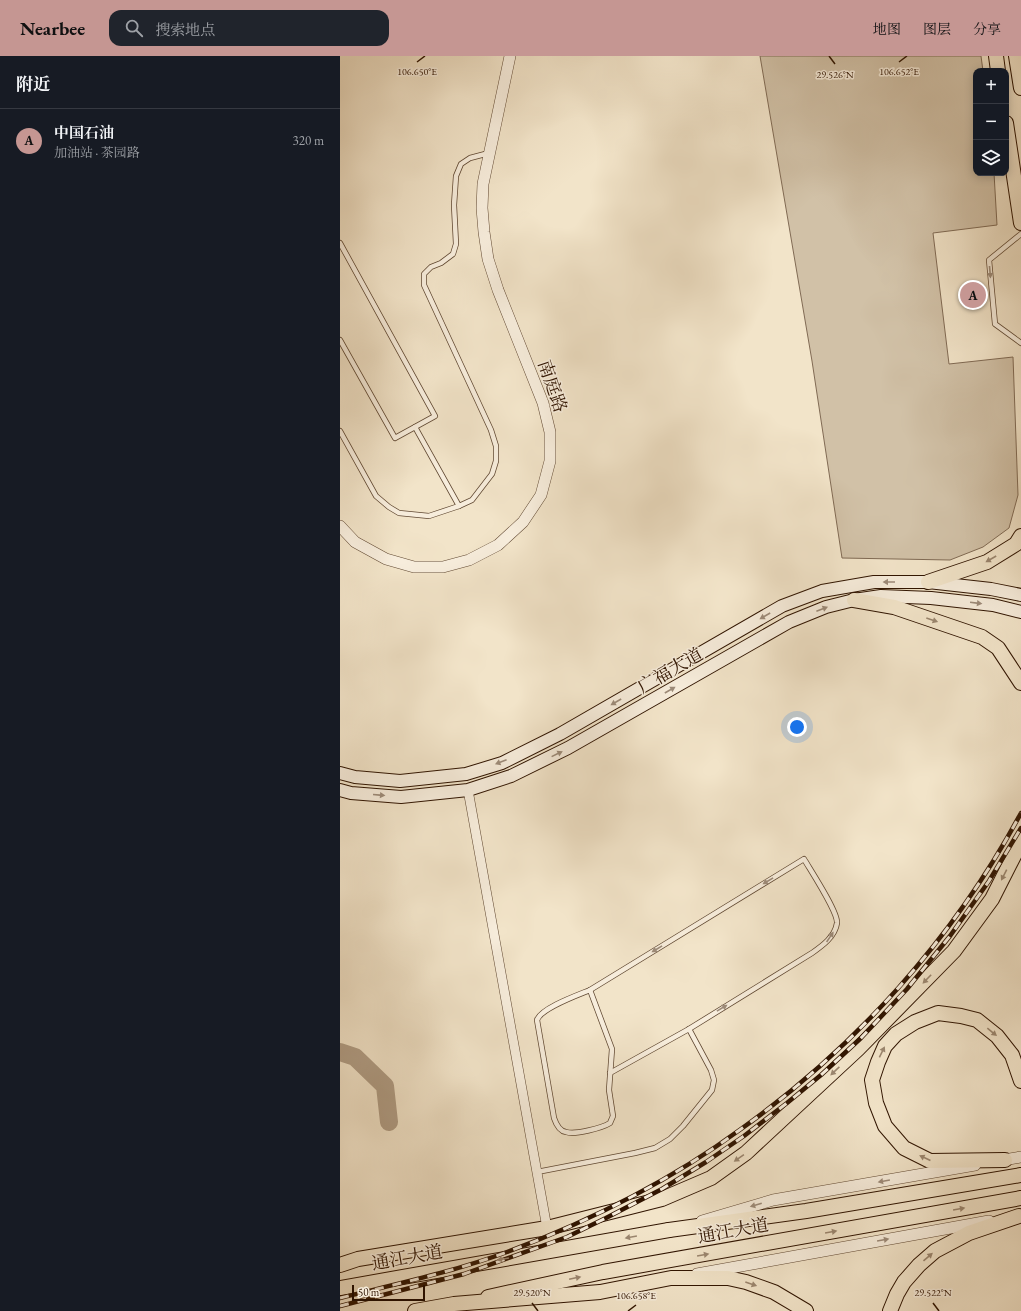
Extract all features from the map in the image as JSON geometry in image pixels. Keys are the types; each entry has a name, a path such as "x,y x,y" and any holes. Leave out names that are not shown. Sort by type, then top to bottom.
{"main road":[{"path":"996,56 998,68"},
{"path":"1016,56 1021,88"},
{"path":"1008,140 1021,223"},
{"path":"928,582 987,562 1016,544 1021,536"},
{"name":"广福大道","path":"340,773 400,781 466,774 502,763 560,734 782,606 822,591 874,582 928,582 991,589 1021,595"},
{"name":"广福大道","path":"340,790 351,793 401,797 468,790 510,776 568,748 789,622 826,607 854,600 881,596 931,598 993,606 1021,612"},
{"path":"854,600 894,607 982,637 998,648 1021,683"},
{"path":"340,1265 358,1259 547,1228 662,1199 711,1178 746,1153 858,1049 954,951 992,899 1021,840"},
{"path":"1005,1160 930,1161 904,1148 885,1126 876,1103 872,1080 878,1062 886,1046 896,1034 915,1022 938,1013 977,1020 998,1036 1012,1055 1021,1081"},
{"name":"通江大道","path":"340,1288 670,1230 806,1211 1021,1175"},
{"name":"通江大道","path":"415,1311 604,1272 1020,1199"},
{"path":"890,1311 904,1282 919,1265 935,1251 969,1234 1020,1216"},
{"path":"671,1278 728,1278 746,1282 774,1292 806,1311"},
{"name":"通江大道","path":"454,1304 600,1292 671,1278"}],"street":[{"name":"南庭路","path":"340,526 355,542 386,559 414,567 443,567 469,560 498,545 523,522 541,495 550,461 550,432 543,403 498,290 488,259 482,208 489,153 510,56"},
{"path":"468,790 547,1228"},
{"name":"通江大道","path":"670,1230 773,1200 1021,1157"},
{"name":"通江大道","path":"671,1278 945,1228 1020,1216"}],"lane":[{"path":"340,431 376,496 389,507 400,512 429,516 459,506 472,500 492,474 496,461 496,446 491,430 424,285 424,274 431,267 441,263 453,254 456,244 454,205 456,176 461,164 470,158 489,153"},
{"path":"1021,234 989,260 995,324 1021,342"},
{"path":"340,243 435,416 395,438 340,340"},
{"path":"415,427 459,506"},
{"path":"590,990 612,1049 610,1073 609,1090 613,1116 610,1123 605,1126 572,1133 564,1132 557,1127 554,1118 537,1020 541,1014 560,1002 590,990 804,859 831,905 837,922 834,932 827,942 812,953 689,1029 610,1073"},
{"path":"537,1172 635,1154 655,1148 670,1139 683,1126 712,1090 714,1080 711,1070 689,1029"}],"shaded area":[{"path":"760,56 981,56 983,68 973,68 973,176 994,176 997,225 933,233 949,364 1013,357 1018,495 1009,528 983,547 950,560 842,558 812,361"}],"waterway":[{"path":"340,1052 355,1057 385,1086 389,1122"}],"railway":[{"path":"340,1298 466,1266 507,1252 569,1227 658,1183 714,1148 741,1129 824,1063 899,987 965,904 1021,813"},
{"path":"340,1306 464,1274 567,1237 662,1189 706,1162 744,1136 821,1075 861,1038 907,989 950,936 989,881 1021,828"}],"place":[{"name":"中国石油","path":"973,295"}]}
